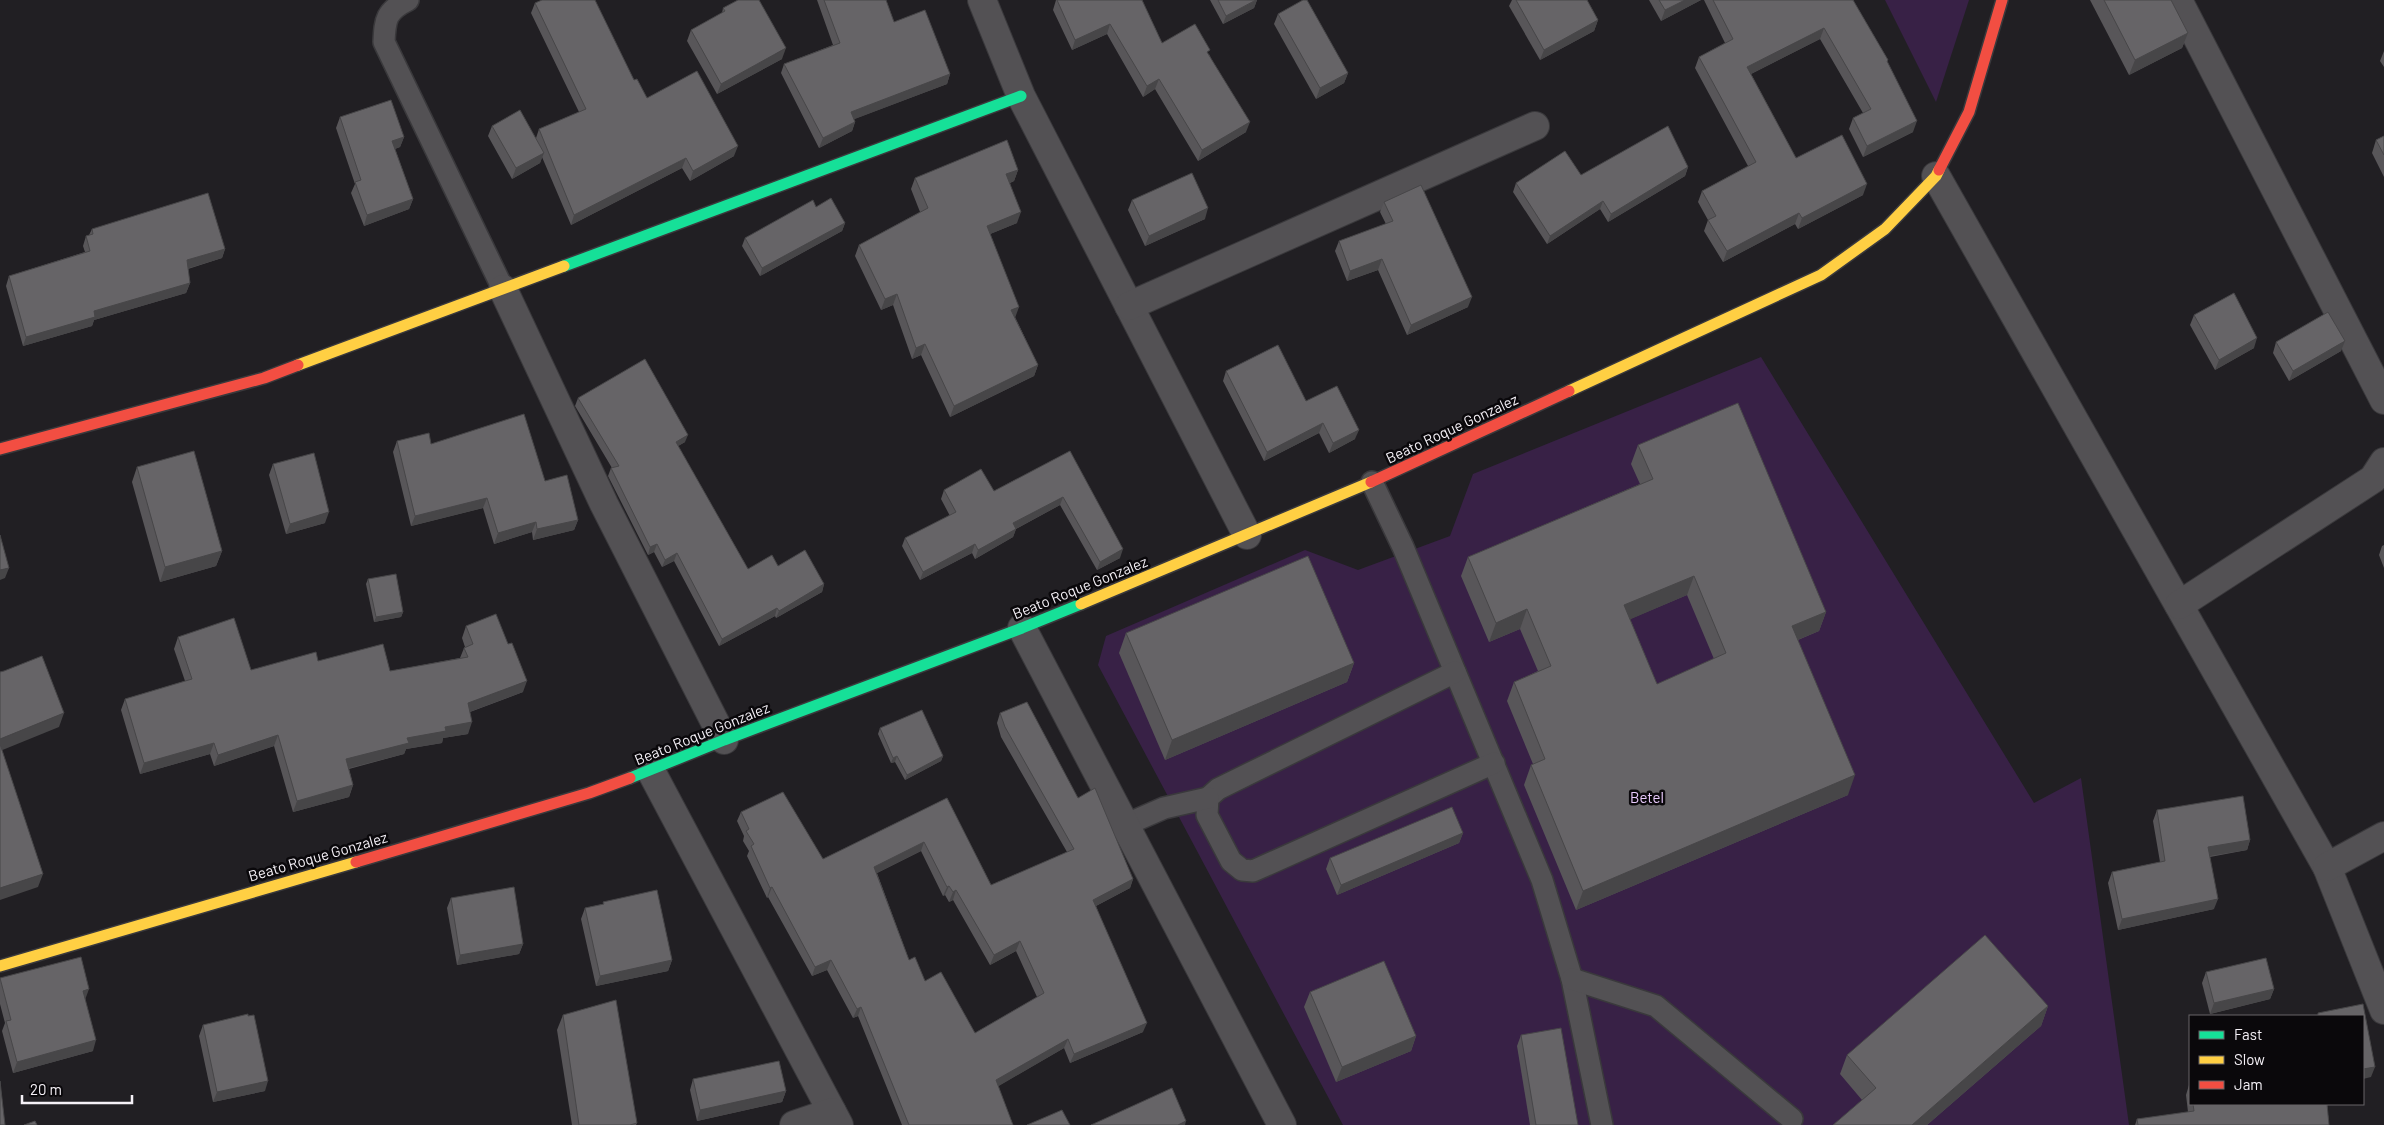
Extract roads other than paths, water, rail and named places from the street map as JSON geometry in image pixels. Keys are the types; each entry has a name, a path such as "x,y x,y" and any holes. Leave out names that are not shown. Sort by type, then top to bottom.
{"street":[{"path":"982,0 1021,96 1247,535"},
{"name":"Beato Roque Gonzalez","path":"0,966 588,793 651,771 724,740 1022,628 1247,535 1372,482 1821,275 1885,229 1936,176 1969,112 2002,0"},
{"path":"2178,0 2384,400"},
{"path":"0,449 264,378 1021,96"},
{"path":"1129,306 1534,126"},
{"path":"1936,176 2327,867 2384,1010"},
{"path":"503,289 604,504 724,740"},
{"path":"2179,604 2374,479 2384,462"},
{"path":"1022,628 1282,1125"},
{"path":"651,771 835,1118 794,1125"},
{"path":"2327,867 2384,836"}],"lane":[{"path":"408,0 397,6 385,20 384,42 503,289"},
{"path":"1372,482 1403,547 1542,880 1572,979 1602,1125"},
{"path":"1125,825 1164,808 1208,798 1218,789 1455,672"},
{"path":"1208,798 1207,815 1231,862 1242,870 1253,871 1494,763"},
{"path":"1572,979 1656,1006 1792,1119"}],"park label":[{"name":"Betel","path":"1647,798"}]}
